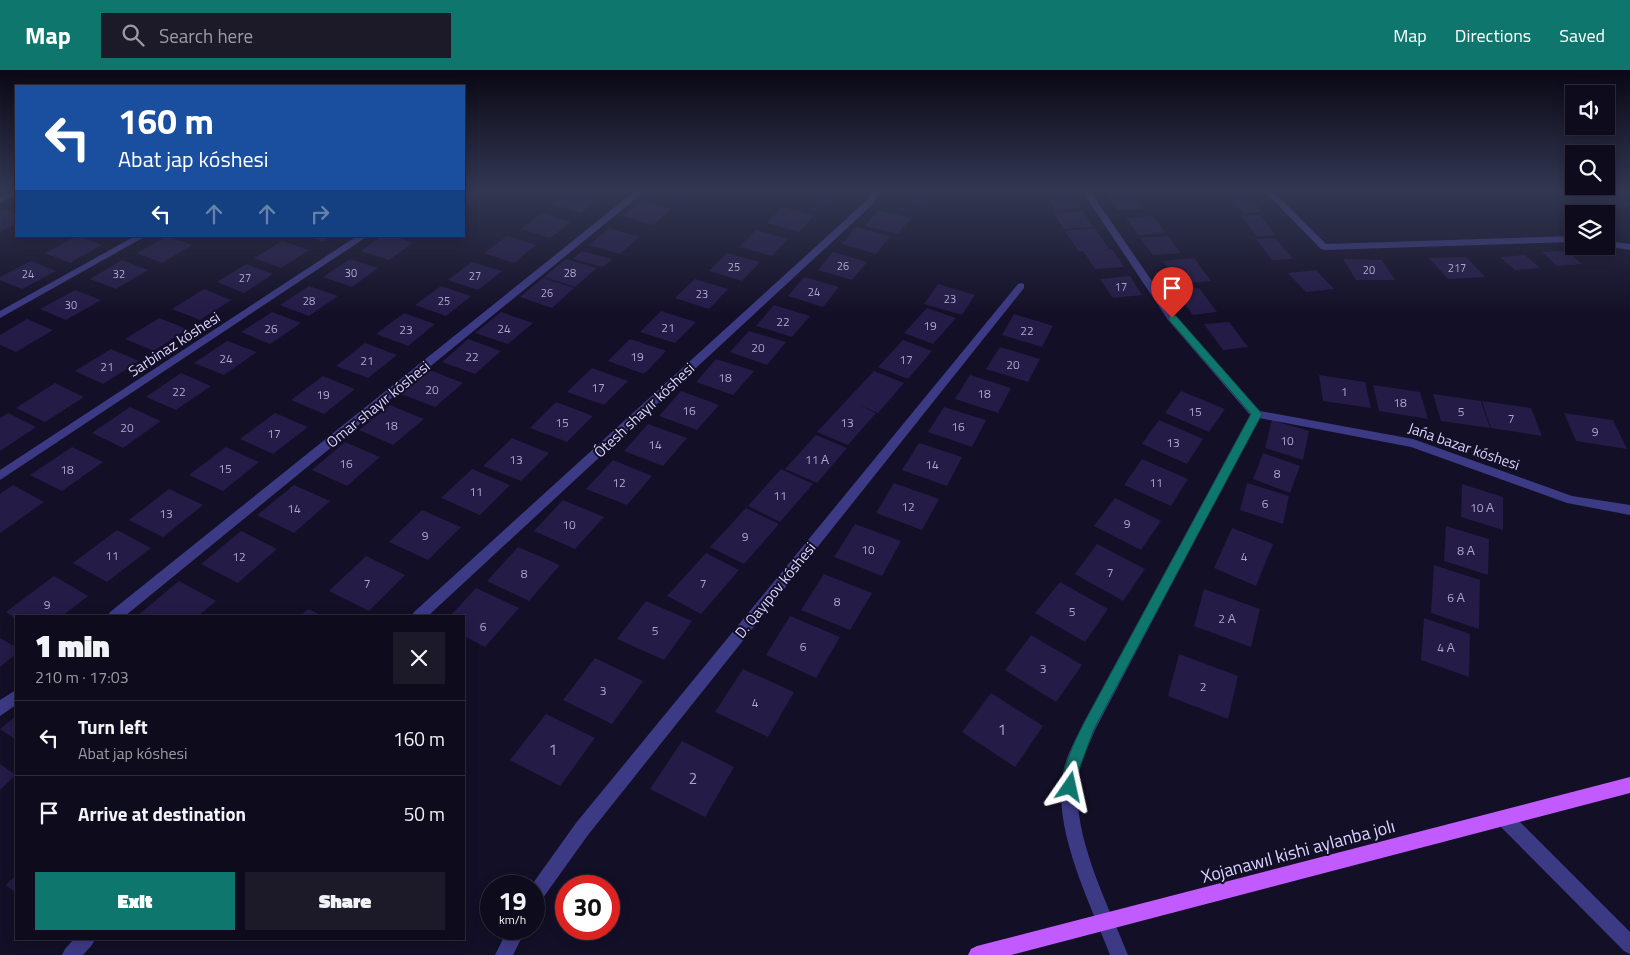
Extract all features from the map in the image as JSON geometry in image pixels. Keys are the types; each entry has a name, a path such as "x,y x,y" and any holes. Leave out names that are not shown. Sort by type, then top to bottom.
{"main road":[{"name":"Xojanawıl kishi aylanba jolı","path":"976,955 1630,785"}],"street":[{"name":"Omar shayır kóshesi","path":"116,615 590,232"},
{"name":"Ótesh shayır kóshesi","path":"420,615 837,232"},
{"path":"1114,232 1172,318 1256,414 1088,727 1071,772 1069,802 1078,846 1119,955"},
{"path":"1309,232 1324,247 1565,239"},
{"path":"0,315 140,237"},
{"name":"Sarbinaz kóshesi","path":"0,476 362,237"},
{"path":"1615,245 1630,247"},
{"name":"D. Qayıpov kóshesi","path":"545,881 582,829 1021,286"},
{"name":"Jańa bazar kóshesi","path":"1256,414 1413,443 1571,500 1630,510"},
{"path":"0,709 15,697"},
{"path":"1504,818 1630,945"},
{"path":"71,955 85,940"},
{"path":"504,955 512,940"}],"building":[{"path":"532,232 557,232 550,238"},
{"path":"604,232 623,232 639,237 620,254 589,245"},
{"path":"754,232 764,232 788,239 772,256 739,247"},
{"path":"852,232 876,232 890,236 876,254 842,244"},
{"path":"1066,232 1098,232 1109,249 1096,250 1112,249 1124,267 1095,269 1083,251 1079,252"},
{"path":"1136,232 1165,233 1138,235"},
{"path":"1254,232 1274,232 1276,235 1257,236"},
{"path":"507,236 536,245 514,263 484,253"},
{"path":"1168,236 1181,253 1153,255 1140,238"},
{"path":"75,237 102,245 70,263 45,253"},
{"path":"165,237 192,245 162,263 137,253"},
{"path":"310,237 330,237 323,242"},
{"path":"381,237 397,237 413,243 389,260 361,251"},
{"path":"1275,238 1293,259 1272,260 1256,239"},
{"path":"282,241 309,250 281,268 254,258"},
{"path":"582,251 612,259 603,267 573,259"},
{"path":"1565,251 1565,255 1572,255 1582,264 1557,266 1542,252"},
{"path":"833,252 867,262 852,280 818,270"},
{"path":"727,253 760,262 742,281 709,271"},
{"path":"1525,255 1540,268 1515,270 1500,257"},
{"path":"1466,257 1485,277 1448,279 1429,258"},
{"path":"1194,258 1211,281 1180,284 1163,261"},
{"path":"350,259 378,268 352,287 323,277"},
{"path":"566,259 597,268 575,287 544,277"},
{"path":"1343,259 1382,260 1395,280 1356,280"},
{"path":"122,260 148,270 116,289 90,279"},
{"path":"31,261 56,271 22,289 0,280 0,277"},
{"path":"472,262 502,271 478,290 448,280"},
{"path":"246,264 273,274 244,293 217,282"},
{"path":"1316,270 1334,289 1306,292 1288,273"},
{"path":"1130,276 1142,295 1113,298 1100,279"},
{"path":"804,277 839,287 823,307 788,296"},
{"path":"543,278 574,288 552,308 520,297"},
{"path":"695,279 728,289 709,309 675,298"},
{"path":"938,284 975,295 962,315 924,304"},
{"path":"309,286 338,296 309,316 280,305"},
{"path":"441,286 471,296 446,316 415,305"},
{"path":"1199,288 1217,312 1193,315 1175,291"},
{"path":"204,289 231,300 200,320 172,309"},
{"path":"75,290 101,300 66,320 40,309"},
{"path":"774,305 810,316 792,337 756,326"},
{"path":"927,308 956,318 933,344 904,333"},
{"path":"661,311 696,322 675,343 640,332"},
{"path":"272,312 301,323 270,344 241,332"},
{"path":"501,312 533,323 508,344 475,333"},
{"path":"404,313 435,324 408,346 376,334"},
{"path":"1014,314 1053,326 1042,347 1002,335"},
{"path":"159,318 187,329 154,351 125,339"},
{"path":"27,319 53,330 16,352 0,345 0,335"},
{"path":"1229,322 1248,347 1223,350 1204,324"},
{"path":"749,331 786,342 767,365 730,352"},
{"path":"468,339 501,351 475,374 442,362"},
{"path":"630,339 666,351 644,374 608,361"},
{"path":"903,340 932,351 908,379 878,367"},
{"path":"227,341 257,352 224,375 194,363"},
{"path":"365,343 397,355 368,378 336,366"},
{"path":"1000,347 1040,359 1028,382 986,369"},
{"path":"111,349 139,361 103,384 75,371"},
{"path":"716,359 754,371 733,395 696,382"},
{"path":"592,368 628,381 604,405 567,392"},
{"path":"430,370 463,383 435,407 401,394"},
{"path":"874,371 904,383 878,413 859,405 876,413 848,445 817,432"},
{"path":"181,373 211,386 176,410 146,397"},
{"path":"970,375 1011,388 998,413 955,399"},
{"path":"1319,375 1365,382 1371,408 1323,401"},
{"path":"323,376 355,389 324,414 291,400"},
{"path":"55,383 84,397 45,422 16,408"},
{"path":"1373,385 1420,392 1428,419 1379,411"},
{"path":"681,391 719,405 697,430 659,416"},
{"path":"1181,391 1225,409 1209,432 1165,413"},
{"path":"1433,394 1481,401 1490,428 1441,421"},
{"path":"1482,401 1531,408 1542,436 1491,428"},
{"path":"556,402 593,416 567,442 530,428"},
{"path":"390,405 424,419 393,445 359,430"},
{"path":"130,407 161,421 123,448 92,433"},
{"path":"944,407 986,420 972,447 928,432"},
{"path":"8,413 36,427 0,451 0,418"},
{"path":"275,413 308,427 273,454 240,439"},
{"path":"1564,413 1613,420 1627,449 1576,441"},
{"path":"1159,420 1203,439 1187,464 1142,444"},
{"path":"1272,420 1309,431 1303,460 1265,448"},
{"path":"648,424 687,438 663,466 624,451"},
{"path":"816,435 847,448 817,483 785,469"},
{"path":"512,438 549,453 521,481 483,466"},
{"path":"345,442 380,457 347,486 312,470"},
{"path":"919,443 962,457 947,486 902,470"},
{"path":"72,447 103,462 62,491 30,475"},
{"path":"226,447 259,462 223,491 189,475"},
{"path":"1263,453 1300,466 1290,493 1253,479"},
{"path":"1142,459 1188,479 1171,506 1124,485"},
{"path":"613,460 652,476 627,505 586,489"},
{"path":"472,469 510,485 480,515 441,498"},
{"path":"781,469 813,484 780,522 748,506"},
{"path":"894,483 939,499 922,530 876,513"},
{"path":"1247,483 1289,496 1283,524 1240,510"},
{"path":"1462,484 1503,497 1503,530 1461,517"},
{"path":"13,485 44,502 0,533 0,494"},
{"path":"294,485 330,501 294,533 257,515"},
{"path":"169,489 203,505 163,537 129,520"},
{"path":"1115,498 1161,521 1141,550 1094,526"},
{"path":"563,500 604,517 575,549 534,531"},
{"path":"746,508 779,524 744,564 710,547"},
{"path":"422,510 461,527 428,560 389,542"},
{"path":"855,524 901,541 882,576 834,557"},
{"path":"1446,526 1489,539 1488,575 1444,561"},
{"path":"1232,528 1273,544 1256,586 1214,568"},
{"path":"117,530 151,548 107,582 73,563"},
{"path":"241,531 277,549 238,583 201,564"},
{"path":"1097,544 1145,569 1123,601 1075,574"},
{"path":"518,547 560,565 529,601 487,581"},
{"path":"706,553 739,570 701,614 667,596"},
{"path":"366,556 405,575 369,611 329,591"},
{"path":"1434,565 1480,580 1479,629 1431,613"},
{"path":"824,574 872,593 850,630 801,610"},
{"path":"54,576 88,596 63,615 15,615 15,618 6,612"},
{"path":"179,581 216,601 199,615 138,615"},
{"path":"1060,582 1108,609 1085,642 1035,613"},
{"path":"476,588 519,608 485,647 465,637 465,615 451,615"},
{"path":"1204,589 1260,609 1251,647 1194,626"},
{"path":"646,601 692,621 664,660 617,639"},
{"path":"308,609 321,615 301,615"},
{"path":"790,616 840,637 816,678 766,655"},
{"path":"1424,618 1470,634 1469,677 1421,660"},
{"path":"1031,635 1082,665 1056,702 1005,670"},
{"path":"0,638 15,646 15,655 0,667"},
{"path":"1179,654 1238,676 1228,719 1168,696"},
{"path":"595,658 643,681 612,724 563,700"},
{"path":"743,669 794,692 768,737 715,712"},
{"path":"991,693 1043,726 1015,767 962,732"},
{"path":"546,714 595,738 560,786 510,760"},
{"path":"15,717 15,739 0,729"},
{"path":"682,741 734,767 705,817 650,789"},
{"path":"0,764 15,776 0,790"},
{"path":"15,876 15,892 6,885"}],"route":[{"path":"1070,787 1071,772 1088,727 1256,414 1172,318"}]}
